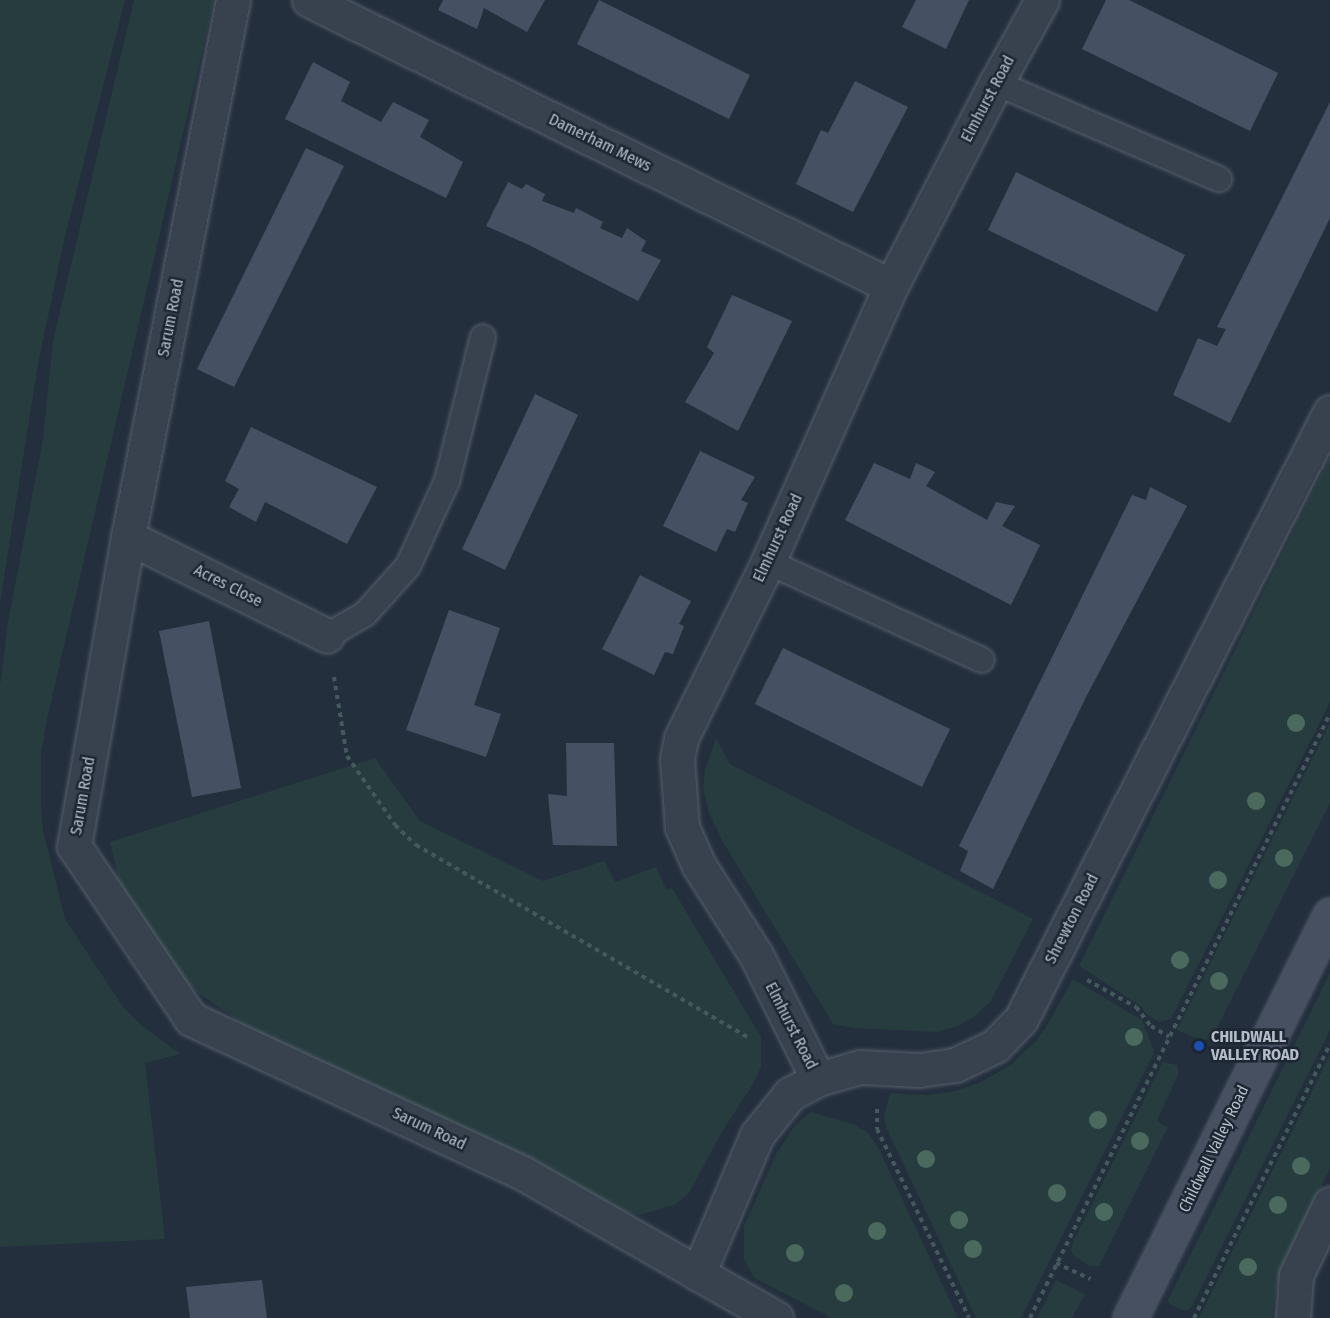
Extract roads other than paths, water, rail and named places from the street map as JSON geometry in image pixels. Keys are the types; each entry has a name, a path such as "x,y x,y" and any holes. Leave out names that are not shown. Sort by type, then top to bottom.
{"main road":[{"name":"Childwall Valley Road","path":"1130,1318 1330,915"}],"street":[{"name":"Sarum Road","path":"233,0 128,537 74,846 191,1019 521,1172 698,1274 739,1309 776,1318"},
{"name":"Damerham Mews","path":"309,0 891,286"},
{"name":"Elmhurst Road","path":"812,1068 756,955 699,866 682,827 676,759 681,738 768,562 891,286 996,83 1042,0"},
{"name":"Shrewton Road","path":"698,1274 757,1136 812,1068 919,1070 955,1065 995,1046 1021,1019 1330,412"},
{"name":"Acres Close","path":"128,537 327,636"},
{"path":"1293,1318 1296,1275 1330,1204"}],"lane":[{"path":"996,83 1219,179"},
{"path":"327,636 365,614 408,566 447,481 483,337"},
{"path":"768,562 982,660"}],"place":[{"name":"CHILDWALL VALLEY ROAD","path":"1199,1046"}]}
